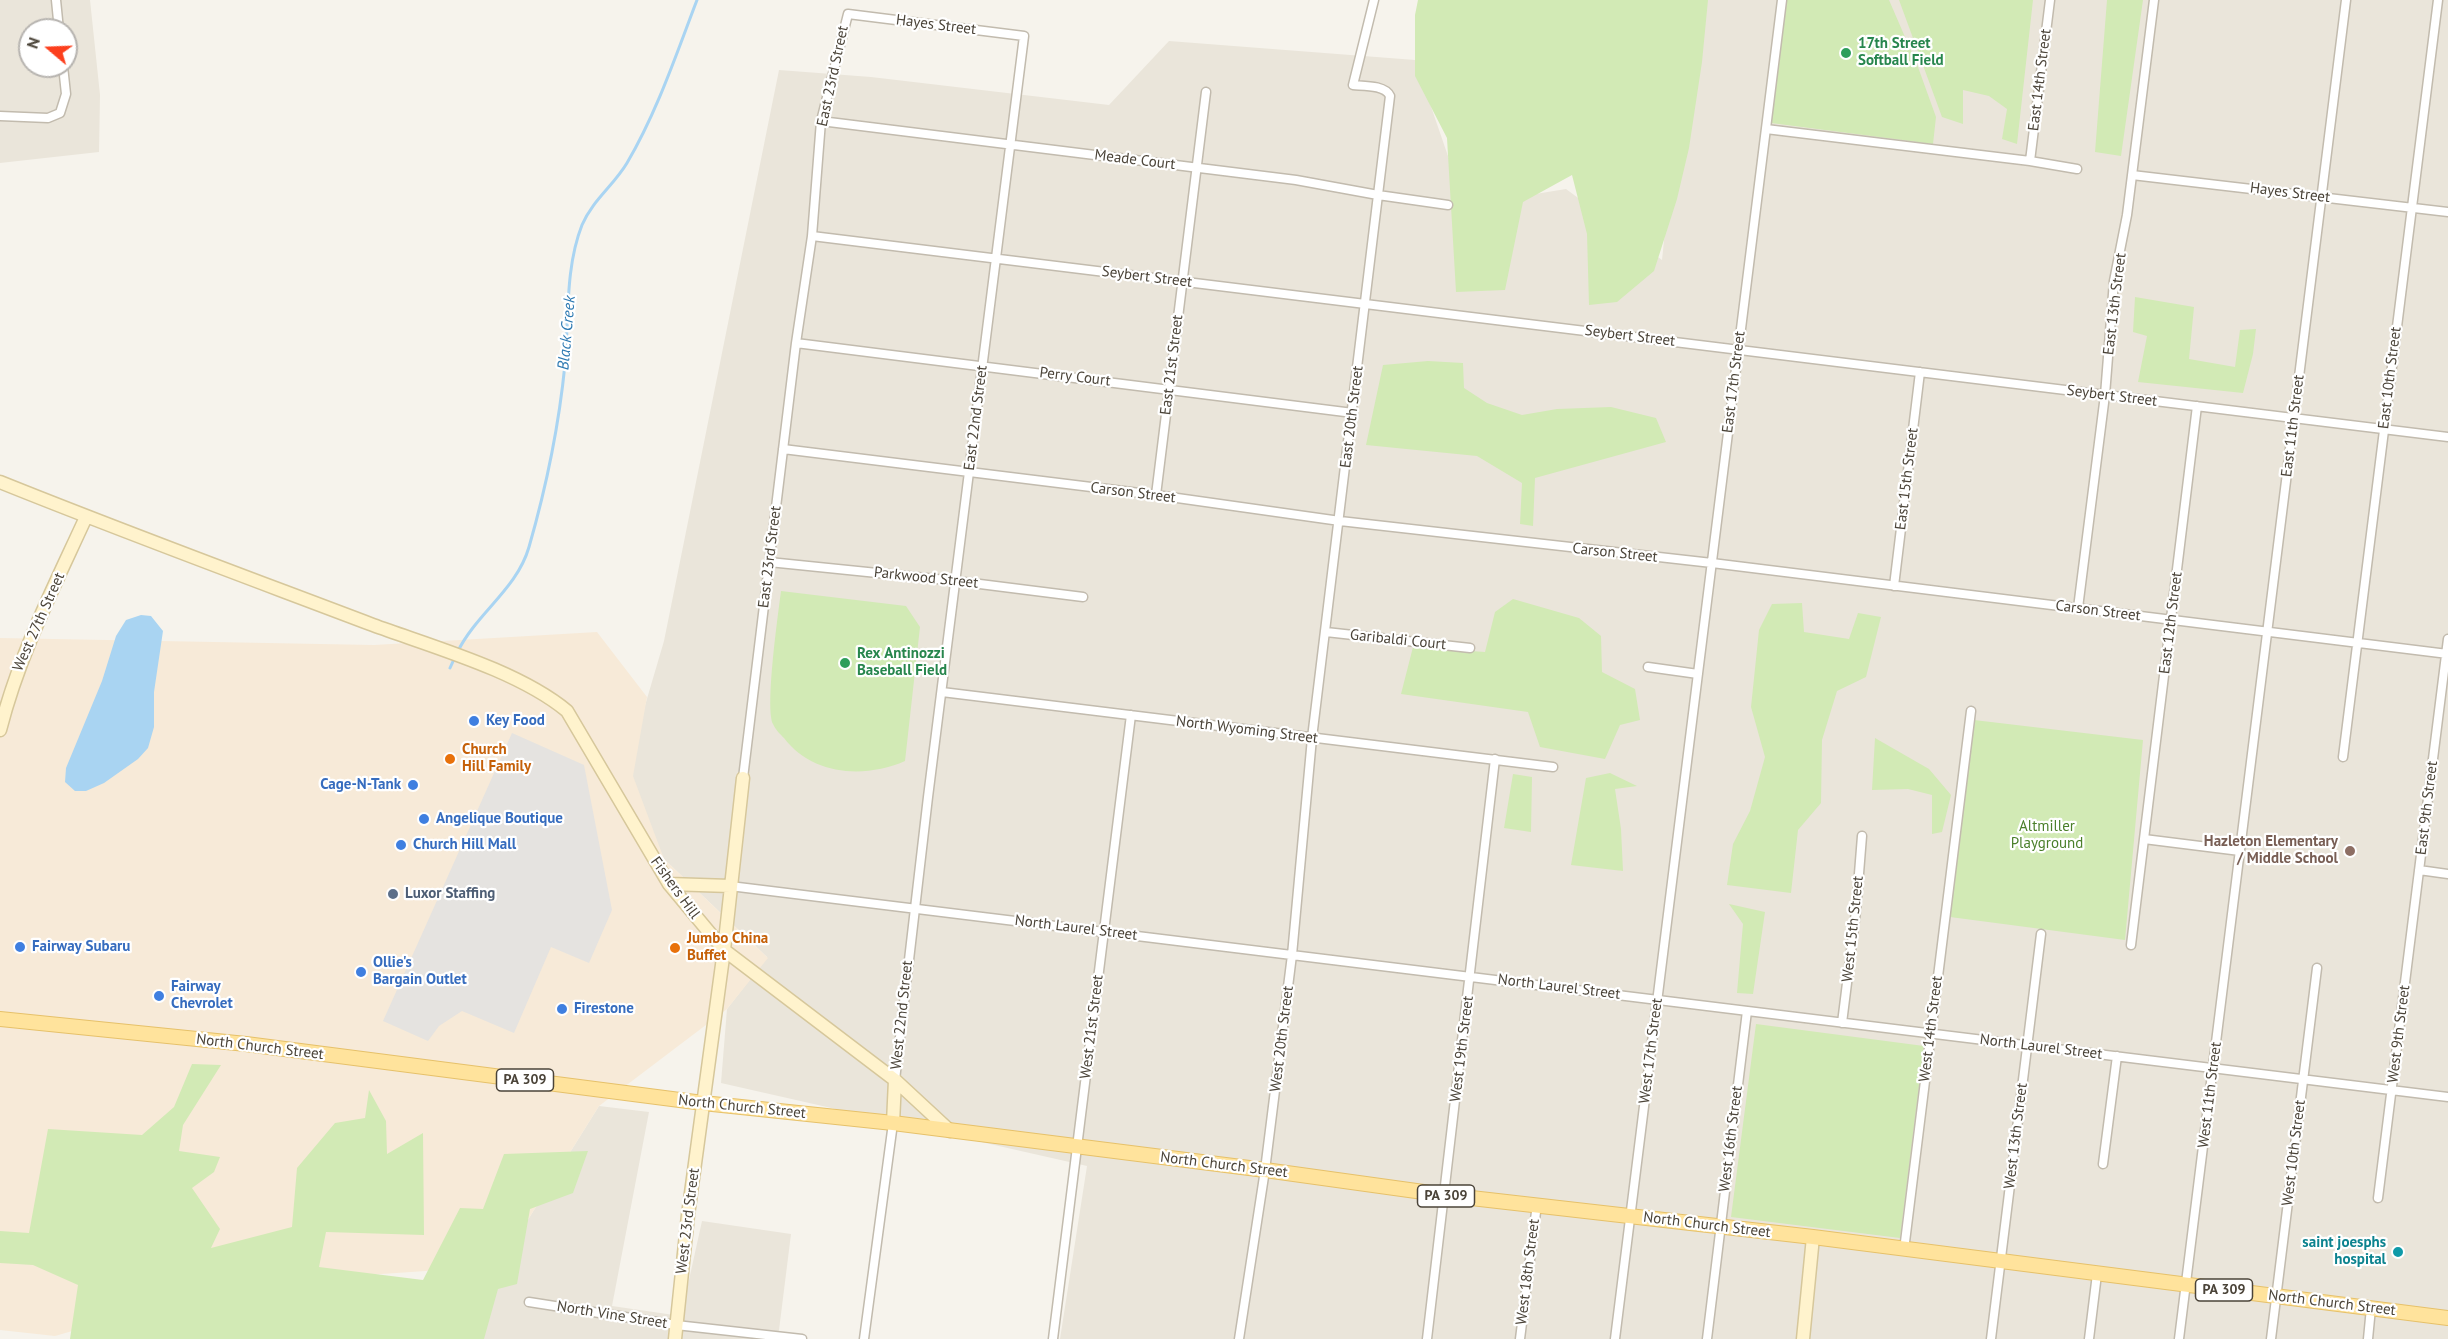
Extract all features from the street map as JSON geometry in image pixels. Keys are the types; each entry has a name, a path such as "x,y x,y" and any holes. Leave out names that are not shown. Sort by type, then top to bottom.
{"main road":[{"name":"Fishers Hill","path":"0,482 86,517 482,665 549,695 567,711 598,759 634,827 669,884 724,950 895,1080 950,1131"},
{"name":"West 27th Street","path":"0,730 10,689 22,658 86,517"},
{"name":"East 23rd Street","path":"703,1103 724,950 743,778"},
{"name":"North Laurel Street","path":"669,884 730,886"},
{"name":"North Church Street","path":"0,1019 246,1044 703,1103 1265,1170 1445,1196 1537,1204 1814,1237 2448,1318"},
{"name":"West 22nd Street","path":"892,1124 895,1080"},
{"name":"West 23rd Street","path":"675,1339 703,1103"},
{"path":"1803,1339 1814,1237"}],"street":[{"path":"56,0 58,18"},
{"name":"East 20th Street","path":"1312,738 1390,96 1383,89 1353,85 1374,0"},
{"name":"East 17th Street","path":"1687,763 1782,0"},
{"name":"East 14th Street","path":"2030,161 2050,0"},
{"name":"East 13th Street","path":"2078,608 2105,395 2114,281 2127,215 2154,0"},
{"name":"East 11th Street","path":"2240,851 2346,0"},
{"name":"East 10th Street","path":"2343,757 2438,0"},
{"name":"Hayes Street","path":"848,14 1024,36 1010,145"},
{"name":"East 23rd Street","path":"743,778 796,343 812,236 821,121 848,14"},
{"path":"0,116 48,118 60,113 66,94 64,78"},
{"name":"East 21st Street","path":"1156,495 1206,92"},
{"name":"Meade Court","path":"821,121 1296,180 1448,205"},
{"path":"1766,129 2030,161 2077,169"},
{"name":"East 22nd Street","path":"942,692 1010,145"},
{"name":"Hayes Street","path":"2132,175 2448,212"},
{"name":"Seybert Street","path":"812,236 2448,437"},
{"name":"Perry Court","path":"796,343 1353,412"},
{"name":"East 15th Street","path":"1894,586 1920,372"},
{"name":"East 12th Street","path":"2131,945 2197,406"},
{"name":"Carson Street","path":"783,449 1156,495 1340,521 1712,563 2447,654"},
{"name":"Parkwood Street","path":"769,562 956,581 1083,597"},
{"name":"Garibaldi Court","path":"1326,632 1470,648"},
{"name":"East 9th Street","path":"2419,870 2448,639"},
{"path":"1648,667 1698,674"},
{"name":"North Wyoming Street","path":"942,692 1553,767"},
{"name":"West 22nd Street","path":"895,1080 914,908 942,692"},
{"name":"West 14th Street","path":"1904,1250 1971,711"},
{"name":"West 21st Street","path":"1053,1339 1131,715"},
{"name":"West 20th Street","path":"1239,1339 1265,1170 1292,955 1312,738"},
{"name":"West 19th Street","path":"1426,1339 1445,1196 1495,759"},
{"name":"West 17th Street","path":"1615,1339 1687,763"},
{"name":"West 15th Street","path":"1842,1023 1856,911 1862,836"},
{"path":"2144,839 2240,851"},
{"name":"West 11th Street","path":"2179,1339 2240,851"},
{"path":"2419,870 2448,874"},
{"name":"West 9th Street","path":"2378,1198 2419,870"},
{"name":"North Laurel Street","path":"730,886 2448,1097"},
{"name":"West 13th Street","path":"1991,1339 2041,934"},
{"name":"West 10th Street","path":"2271,1339 2317,968"},
{"name":"West 16th Street","path":"1707,1339 1748,1011"},
{"path":"2103,1164 2117,1056"},
{"name":"West 22nd Street","path":"864,1339 892,1124"},
{"name":"West 18th Street","path":"1520,1339 1537,1204"},
{"path":"2089,1339 2097,1274"},
{"name":"North Vine Street","path":"529,1302 676,1324 802,1339"},
{"path":"2367,1339 2371,1308"}],"shaded area":[{"path":"0,0 90,0 100,95 99,152 0,163"},
{"path":"1689,0 2448,0 2448,1339 1060,1339 1087,1166 721,1083 727,1009 767,957 664,859 626,770 664,641 779,70 871,77 1109,105 1169,41 1415,60 1483,258 1517,197 1566,189 1662,260"},
{"path":"597,632 647,697 633,776 664,859 768,958 727,1009 599,1106 499,1266 235,1284 55,1336 0,1330 0,638 374,645"},
{"path":"512,733 584,765 612,910 589,963 551,947 514,1033 462,1011 439,1026 428,1041 383,1021"},
{"path":"599,1106 649,1112 612,1306 681,1316 702,1221 791,1234 778,1338 782,1339 475,1339 499,1266"}],"green space":[{"path":"1418,0 1708,0 1702,62 1689,148 1677,199 1654,271 1617,302 1589,305 1587,234 1572,175 1523,202 1505,290 1456,292 1447,138 1415,76 1415,15"},
{"path":"1787,0 1889,0 1918,67 1936,117 1933,144 1771,123"},
{"path":"1899,0 2033,0 2017,144 2002,139 2007,109 1989,96 1963,90 1963,124 1942,117"},
{"path":"2107,0 2143,0 2121,156 2095,152"},
{"path":"2135,297 2194,307 2189,359 2235,367 2240,330 2256,329 2253,354 2243,393 2138,382 2147,336 2133,332"},
{"path":"1428,361 1463,363 1464,388 1487,403 1522,415 1557,409 1611,407 1656,418 1666,442 1535,478 1533,526 1520,524 1522,483 1477,456 1366,445 1383,365"},
{"name":"Rex Antinozzi Baseball Field","path":"781,591 906,606 920,627 905,761 873,770 840,770 809,760 776,730 771,714 770,699"},
{"path":"1513,599 1579,618 1601,636 1602,672 1635,689 1640,720 1620,725 1605,759 1540,747 1528,712 1401,694 1413,647 1485,652 1495,612"},
{"path":"1802,603 1804,632 1849,639 1858,613 1881,617 1866,677 1837,691 1822,740 1821,803 1798,830 1791,893 1727,885 1733,844 1750,811 1765,757 1751,707 1759,630 1772,604"},
{"name":"Altmiller Playground","path":"1974,720 2143,740 2125,940 1950,917"},
{"path":"1875,738 1929,769 1951,795 1942,832 1932,834 1932,795 1908,789 1872,790"},
{"path":"1610,773 1637,786 1615,789 1621,829 1623,871 1571,865 1586,778"},
{"path":"1513,774 1532,777 1531,832 1504,828"},
{"path":"1729,904 1765,912 1753,994 1737,993 1743,924"},
{"path":"1756,1024 1924,1046 1900,1238 1731,1217"},
{"path":"192,1064 221,1065 183,1125 179,1151 220,1157 214,1172 192,1188 220,1229 211,1248 292,1227 297,1168 335,1123 365,1118 369,1090 386,1121 387,1154 423,1133 424,1235 326,1232 319,1267 423,1280 460,1208 483,1209 504,1154 588,1151 573,1193 530,1209 517,1284 498,1289 484,1339 70,1339 78,1285 33,1265 0,1263 0,1231 29,1233 48,1129 142,1135 174,1107"}],"water":[{"path":"141,615 151,616 163,631 154,692 154,727 148,748 138,759 104,783 86,791 75,791 65,782 66,768 102,681 116,636 126,620"}],"waterway":[{"name":"Black Creek","path":"458,651 475,625 516,576 529,547 541,502 559,410 565,364 570,276 577,241 586,216 622,171 648,124 697,0"},
{"name":"Black Creek","path":"450,668 455,657"}],"place":[{"name":"17th Street Softball Field","path":"1846,53"},
{"name":"Rex Antinozzi Baseball Field","path":"845,663"},
{"name":"Key Food","path":"474,721"},
{"name":"Church Hill Family","path":"450,759"},
{"name":"Cage-N-Tank","path":"413,785"},
{"name":"Angelique Boutique","path":"424,819"},
{"name":"Church Hill Mall","path":"401,845"},
{"name":"Hazleton Elementary / Middle School","path":"2350,851"},
{"name":"Luxor Staffing","path":"393,894"},
{"name":"Fairway Subaru","path":"20,947"},
{"name":"Jumbo China Buffet","path":"675,948"},
{"name":"Ollie's Bargain Outlet","path":"361,972"},
{"name":"Fairway Chevrolet","path":"159,996"},
{"name":"Firestone","path":"562,1009"},
{"name":"saint joesphs hospital","path":"2398,1252"}]}
